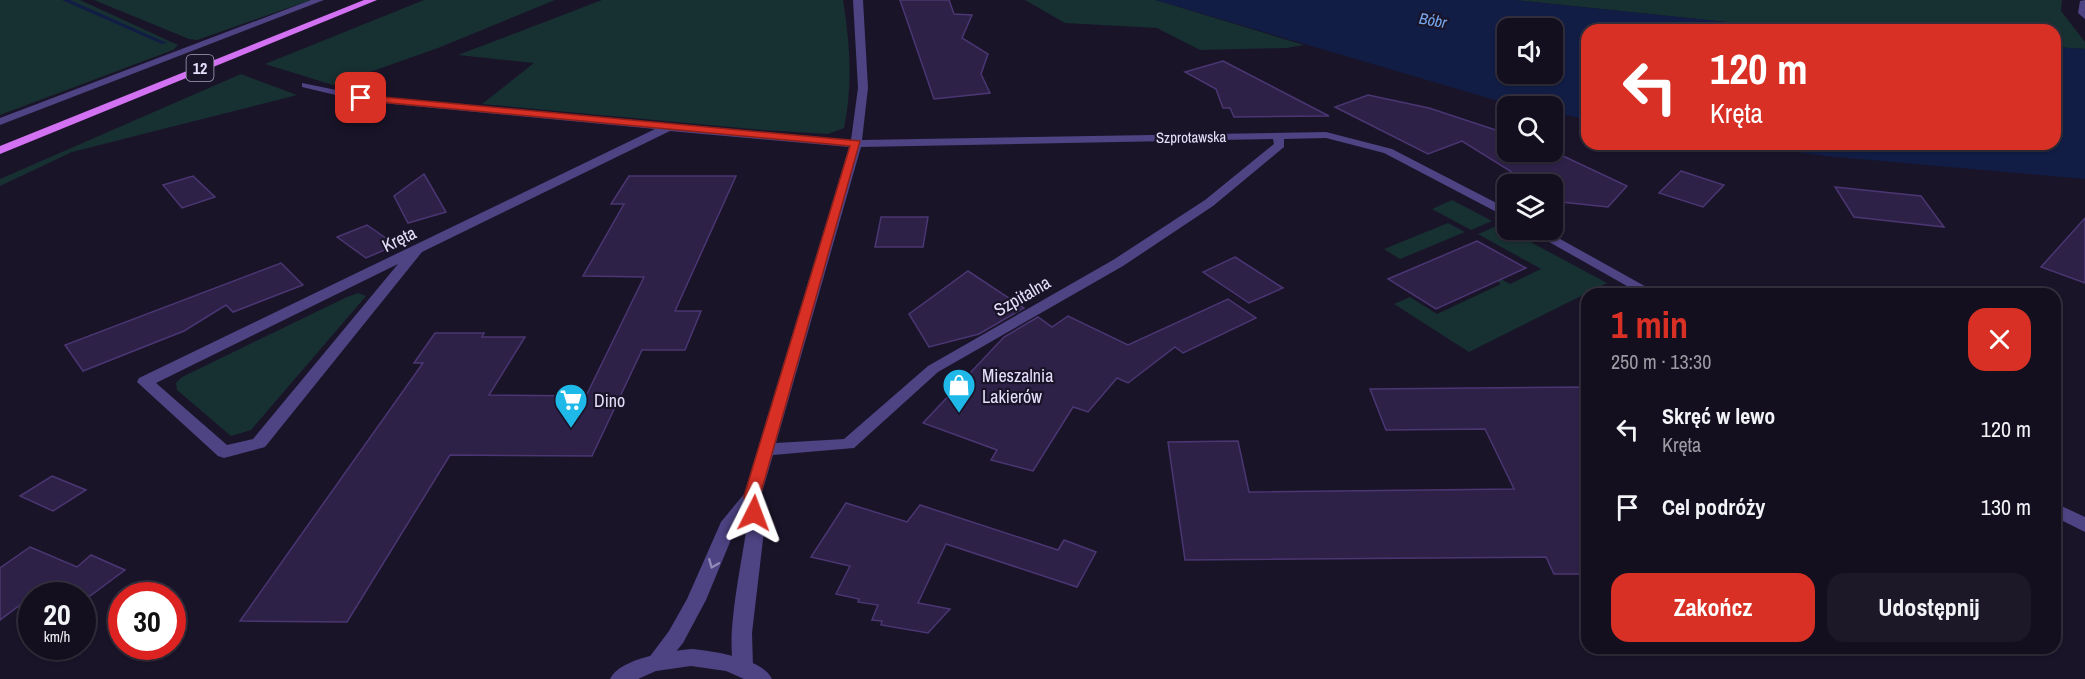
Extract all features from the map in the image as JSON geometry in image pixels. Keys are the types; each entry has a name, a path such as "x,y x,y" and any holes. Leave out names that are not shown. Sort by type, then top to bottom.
{"main road":[{"name":"12","path":"0,150 372,0"}],"street":[{"path":"0,122 319,0"},
{"path":"743,666 742,633 755,531 752,496 856,144 863,88 858,0"},
{"path":"2085,2 2083,13 2085,16"},
{"path":"306,85 361,98 856,144"},
{"name":"Kręta","path":"416,250 259,443 224,452 145,382 668,127"},
{"name":"Szprotawska","path":"856,144 1326,135 1388,151 1497,208"},
{"name":"Szpitalna","path":"765,450 848,444 933,369 1118,262 1209,203 1280,144 1278,136"},
{"path":"1553,240 1641,288"},
{"path":"655,663 676,637 696,600 727,527 752,496"},
{"path":"2061,512 2085,525"},
{"path":"620,679 655,663 686,657 716,658 743,666 762,679"}],"green space":[{"path":"0,0 80,0 178,45 173,50 0,115"},
{"path":"94,0 311,0 197,40 189,39"},
{"path":"424,0 555,0 438,48 333,85 265,64"},
{"path":"602,0 843,0 850,64 849,96 844,128 828,134 763,130 482,104 534,63 458,55"},
{"path":"1025,0 1156,0 1304,45 1287,48 1200,50 1157,28 1065,23"},
{"path":"1514,0 2062,0 2061,11 2085,42 2085,49 2061,47 2061,24 1747,24"},
{"path":"241,74 297,95 72,152 0,186 0,179"},
{"path":"1452,200 1492,221 1471,230 1432,209"},
{"path":"1448,223 1465,232 1400,259 1384,249"},
{"path":"1497,226 1497,240 1527,240 1607,283 1597,288 1581,288 1581,296 1469,352 1394,304 1410,297 1437,314 1501,284 1497,281 1501,279 1510,284 1541,269 1478,234"},
{"path":"358,293 366,296 251,430 231,436 177,390 176,383 182,377"}],"water":[{"name":"Bóbr","path":"1156,0 1514,0 1747,24 1581,24 1581,118 1563,115 1563,96 1497,96 1497,101"},
{"path":"2061,47 2085,49 2085,179 1825,156 1782,150 2061,150"}],"building":[{"path":"900,0 949,0 954,14 972,15 962,38 988,54 981,74 990,93 934,99"},
{"path":"1223,61 1329,116 1234,117 1230,108 1223,108 1216,89 1185,72"},
{"path":"1368,95 1429,108 1497,130 1497,162 1563,162 1563,156 1627,186 1608,207 1563,202 1563,174 1515,174 1462,141 1428,154 1335,107"},
{"path":"1681,171 1724,185 1703,207 1659,193"},
{"path":"424,174 446,212 408,223 394,196"},
{"path":"193,176 215,197 182,208 163,185"},
{"path":"629,176 736,176 675,311 701,311 685,350 642,350 592,456 450,455 347,622 240,621 423,363 414,363 435,333 484,333 482,337 525,337 489,395 586,396 644,277 583,276 624,204 611,204"},
{"path":"1835,187 1921,196 1944,227 1854,217"},
{"path":"881,217 928,217 923,247 875,247"},
{"path":"2085,218 2085,283 2041,267"},
{"path":"367,225 396,245 366,258 337,237"},
{"path":"1477,241 1526,268 1436,309 1388,279"},
{"path":"1235,257 1283,288 1249,303 1203,272"},
{"path":"281,263 303,285 233,312 226,305 184,331 83,371 65,345"},
{"path":"968,271 1024,308 979,334 929,347 909,314"},
{"path":"1228,299 1256,318 1183,353 1175,347 1128,383 1117,378 1088,412 1073,407 1033,471 991,460 997,450 923,423 1004,337 1038,317 1052,327 1068,316 1128,345"},
{"path":"1581,387 1581,574 1554,574 1546,557 1185,560 1168,442 1238,441 1249,492 1514,489 1485,429 1386,430 1370,389"},
{"path":"52,476 86,490 53,511 20,496"},
{"path":"846,503 907,522 920,505 1058,550 1064,540 1096,552 1077,587 946,544 918,603 950,609 928,633 881,625 882,621 872,620 878,605 858,602 859,599 836,594 850,566 811,557"},
{"path":"30,547 77,567 91,555 125,570 96,592 96,582 18,582 18,606 0,620 0,568"}],"waterway":[{"path":"65,0 164,43"}],"place":[{"name":"Mieszalnia Lakierów","path":"959,414"},
{"name":"Dino","path":"571,429"}],"route":[{"path":"361,98 856,144 752,496 754,513"}]}
